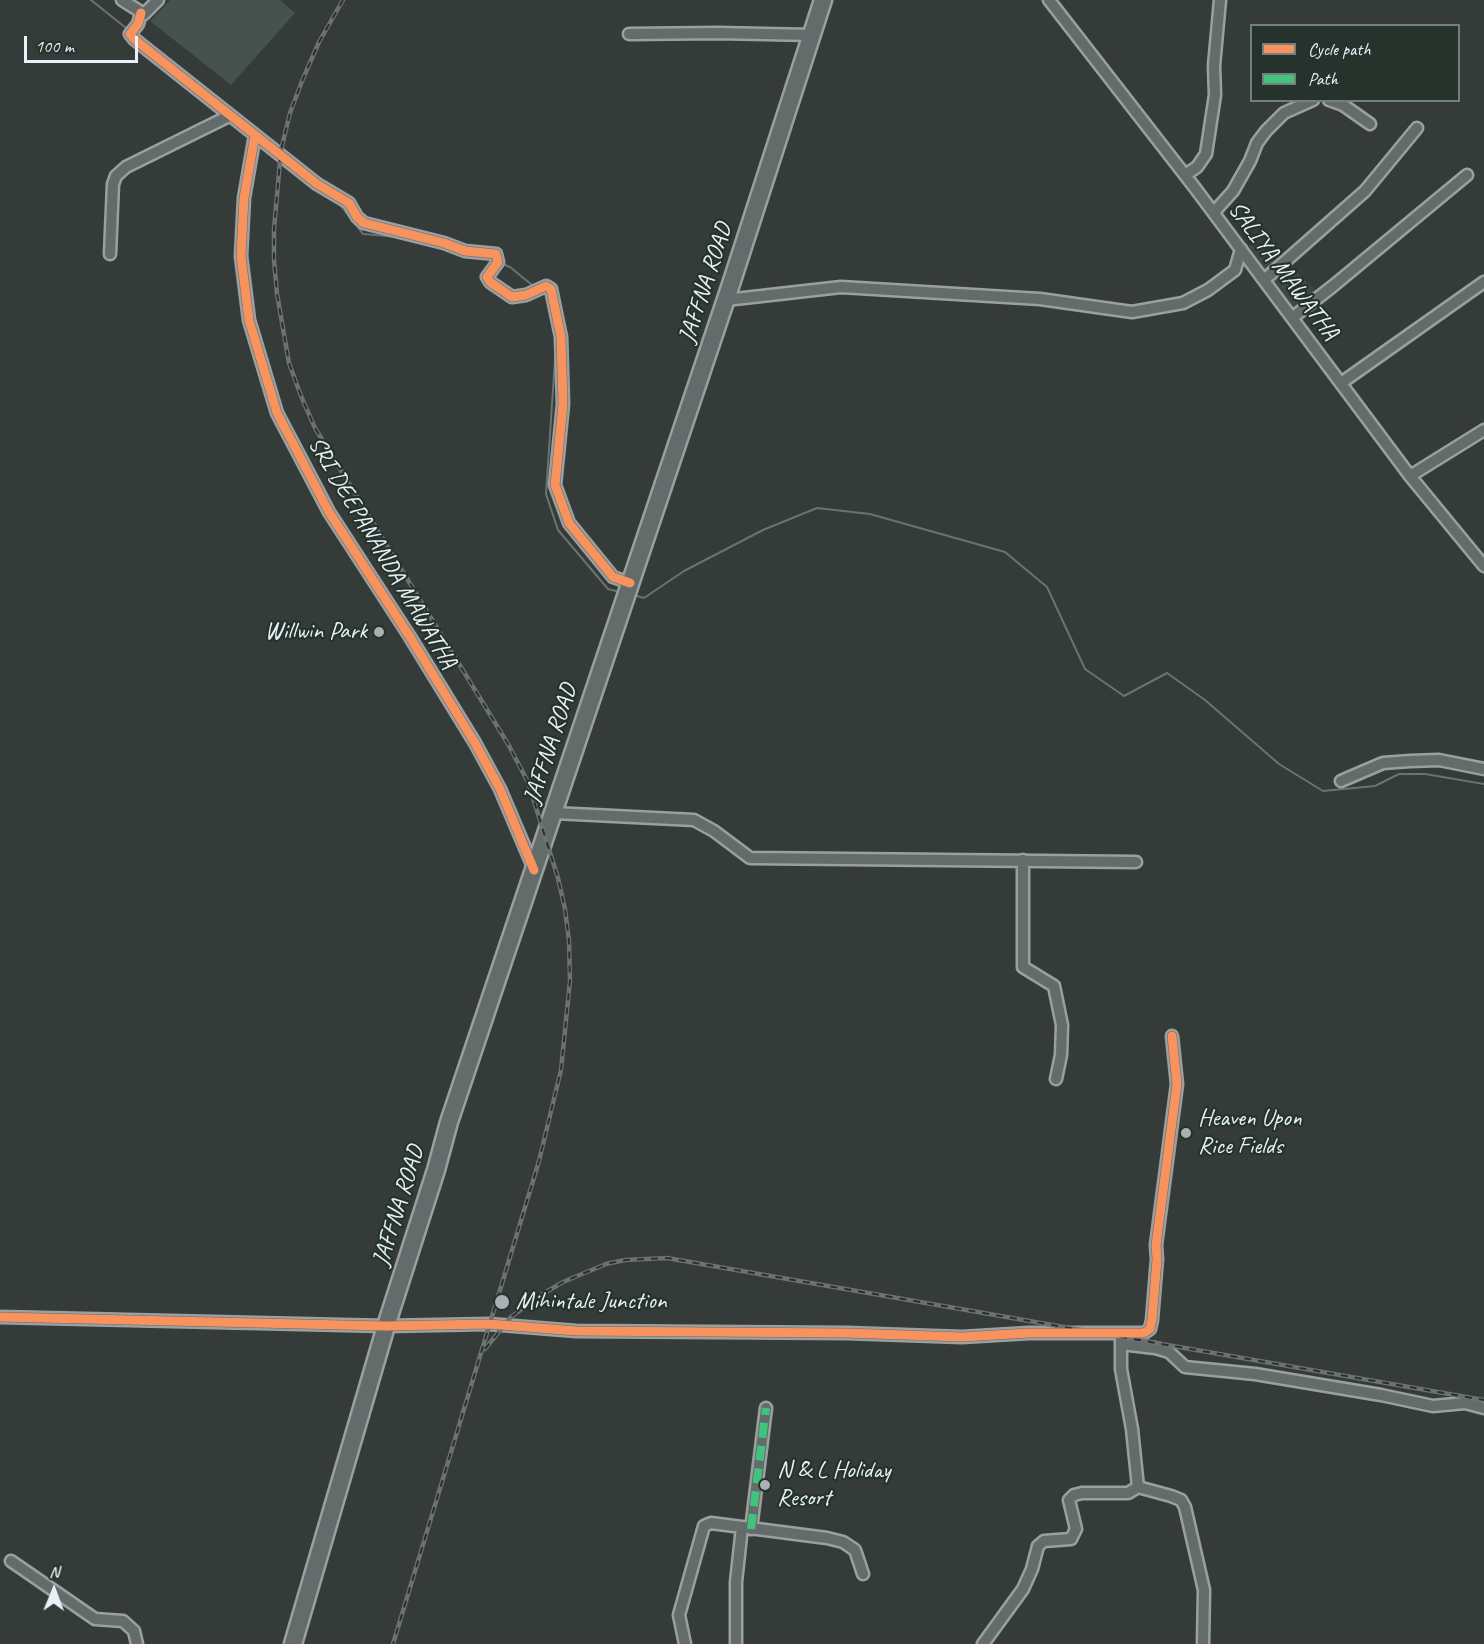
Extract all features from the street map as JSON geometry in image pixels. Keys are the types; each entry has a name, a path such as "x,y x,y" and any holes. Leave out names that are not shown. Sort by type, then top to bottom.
{"highway":[{"name":"JAFFNA ROAD","path":"293,1644 386,1326 449,1122 726,300 823,0"}],"street":[{"path":"122,0 144,14 158,0"},
{"name":"SALIYA MAWATHA","path":"1049,0 1214,212 1410,476 1484,566"},
{"path":"1185,176 1197,167 1206,154 1215,95 1214,66 1220,0"},
{"path":"141,13 138,24 130,34 134,39 317,184 349,203 357,217 364,223 444,243 465,251 496,254 496,264 487,277 490,282 512,297 526,295 546,286 550,289 561,337 563,404 555,485 569,523 614,577 628,590"},
{"path":"629,34 812,35"},
{"path":"1214,212 1233,191 1266,131 1284,113 1309,102"},
{"path":"1335,102 1343,105 1370,124"},
{"path":"110,254 113,184 116,176 126,167 229,116"},
{"path":"1264,280 1365,191 1417,128"},
{"name":"SRI DEEPANANDA MAWATHA","path":"255,135 244,198 240,256 249,320 277,413 329,512 475,743 500,789 534,870"},
{"path":"1292,318 1334,286 1467,174"},
{"path":"726,300 841,287 1040,299 1132,312 1183,303 1209,290 1234,270 1241,249"},
{"path":"1341,383 1484,282"},
{"path":"1410,476 1484,430"},
{"path":"1341,781 1383,764 1401,762 1439,760 1484,769"},
{"path":"554,813 694,820 714,831 750,858 1136,862"},
{"path":"1023,860 1023,967 1054,986 1062,1025 1061,1055 1056,1078"},
{"path":"1121,1339 1146,1332 1152,1320 1156,1245 1177,1084 1172,1036"},
{"path":"0,1317 386,1326 489,1324 576,1331 847,1333 962,1337 1029,1333 1121,1339 1169,1352 1185,1367 1255,1374 1433,1406 1465,1403 1484,1408"},
{"path":"1121,1339 1121,1369 1132,1429 1138,1487"},
{"path":"736,1644 736,1582 766,1408"},
{"path":"983,1644 1023,1589 1032,1569 1038,1546 1044,1541 1071,1539 1076,1529 1069,1500 1074,1495 1082,1493 1128,1493 1138,1487 1182,1500 1185,1507 1204,1590 1203,1644"},
{"path":"685,1644 679,1615 704,1526 711,1524 746,1528 843,1542 855,1550 863,1574"},
{"path":"11,1561 95,1619 123,1621 134,1631 137,1644"}],"shaded area":[{"path":"170,0 280,0 295,13 231,85 150,21"},
{"path":"1255,243 1282,265 1297,272 1320,295 1292,318 1241,249"}],"waterway":[{"path":"91,0 126,28"},
{"path":"337,201 363,234 399,237"},
{"path":"500,263 510,267 532,285"},
{"path":"556,345 546,494 558,530 608,589 620,592"},
{"path":"634,595 644,598 684,571 763,530 817,508 870,514 1005,552 1047,587 1085,669 1124,696 1167,673 1205,700 1279,764 1323,791 1375,786 1399,774 1425,774 1484,784"}],"railway":[{"path":"343,0 319,42 302,81 290,113 281,150 274,229 274,260 277,294 289,363 315,428 508,744 528,782 558,878 569,941 570,981 561,1070 539,1161 393,1644"},
{"path":"485,1349 511,1317 563,1282 606,1264 625,1260 667,1258 1484,1400"}],"marked path":[{"path":"751,1529 766,1408"}],"cycle path":[{"path":"141,13 138,24 130,34 134,39 317,184 349,203 357,217 364,223 444,243 465,251 496,254 498,262 487,277 490,282 512,297 526,295 546,286 551,289 561,337 563,404 555,485 569,523 613,577 630,583"},
{"path":"255,135 244,198 241,256 249,320 277,413 329,512 475,743 500,789 534,870"},
{"path":"0,1317 386,1326 489,1324 576,1331 847,1333 962,1337 1029,1333 1144,1333 1150,1329 1152,1320 1156,1245 1177,1084 1172,1036"}],"place":[{"name":"Willwin Park","path":"379,632"},
{"name":"Heaven Upon Rice Fields","path":"1186,1133"},
{"name":"Mihintale Junction","path":"502,1302"},
{"name":"N & L Holiday Resort","path":"765,1485"}]}
